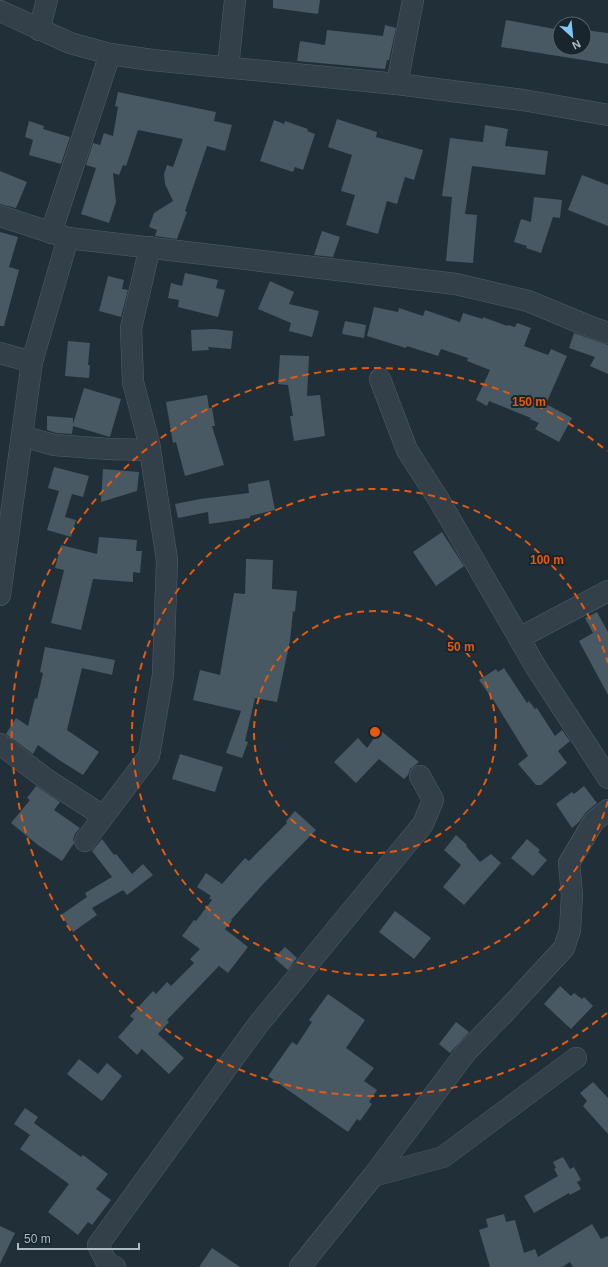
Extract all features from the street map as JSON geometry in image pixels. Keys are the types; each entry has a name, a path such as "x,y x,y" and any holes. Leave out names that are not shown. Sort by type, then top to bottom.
{"street":[{"path":"39,30 47,0"},
{"path":"228,67 235,0"},
{"path":"397,84 413,0"},
{"path":"0,11 70,43 110,54 152,60 397,84 523,100 608,115"},
{"path":"0,595 5,517 22,436 32,362 60,235 110,54"},
{"path":"0,216 60,235 456,284 528,301 586,326 608,333"},
{"path":"85,842 149,756 163,675 167,560 150,450 133,382 131,328 150,247"},
{"path":"0,353 32,362"},
{"path":"380,379 407,450 439,500 537,669 608,778"},
{"path":"22,436 54,445 150,450"},
{"path":"519,638 608,591"},
{"path":"0,744 46,779 103,816"},
{"path":"115,1267 107,1263 98,1245 257,1026 423,824 433,800 420,776"},
{"path":"300,1267 373,1176 467,1051 564,948 570,930 572,895 569,863 594,821 608,810"},
{"path":"373,1176 443,1157 576,1058"}],"building":[{"path":"273,0 320,0 318,14 273,8"},
{"path":"506,20 552,29 552,55 501,47"},
{"path":"385,25 396,28 389,60 387,60 385,69 297,61 300,41 325,45 327,30 383,36"},
{"path":"592,31 608,33 608,64 558,56 592,56"},
{"path":"118,92 216,112 214,121 232,125 225,151 207,146 185,211 187,212 177,239 155,236 157,230 149,227 154,213 173,201 165,184 164,174 167,165 173,167 183,139 138,130 126,166 123,165 119,175 113,173 116,202 109,223 81,214 96,168 86,165 93,143 100,145 104,133 113,136 118,107 115,106"},
{"path":"337,119 377,132 376,137 423,150 414,180 405,177 397,204 387,201 378,234 346,225 355,195 341,191 352,155 328,147"},
{"path":"274,120 284,124 285,121 308,129 307,131 315,134 303,170 295,167 293,172 260,161"},
{"path":"29,121 44,126 43,129 70,137 61,164 29,155 33,140 25,137"},
{"path":"485,125 508,129 505,146 548,151 545,175 472,166 465,214 477,215 473,263 446,261 452,197 442,196 450,138 483,142"},
{"path":"0,171 27,182 16,208 0,204"},
{"path":"582,175 608,185 608,226 568,210"},
{"path":"534,197 562,200 560,218 553,217 541,253 526,248 527,246 514,242 521,219 531,222"},
{"path":"322,231 340,237 333,257 314,255"},
{"path":"0,232 18,237 9,267 19,270 4,326 0,326"},
{"path":"185,273 218,280 216,288 225,290 218,317 178,307 179,300 168,298 171,283 182,286"},
{"path":"108,276 124,280 122,289 128,290 121,317 99,311"},
{"path":"270,281 294,292 289,304 319,311 312,337 289,331 291,323 258,309"},
{"path":"374,307 398,312 399,308 423,316 425,310 460,322 463,313 483,319 483,317 507,326 515,327 517,323 531,328 524,346 548,355 551,349 567,356 546,404 572,418 559,442 535,429 539,423 530,419 531,418 489,401 487,406 476,400 490,370 467,361 468,358 441,349 438,356 407,346 406,348 367,336"},
{"path":"345,321 366,325 364,338 342,334"},
{"path":"214,329 233,331 231,349 208,347 209,350 192,351 191,330"},
{"path":"574,333 608,345 608,374 590,366 595,357 569,348"},
{"path":"68,341 90,343 88,365 90,365 89,378 65,376"},
{"path":"280,355 309,356 307,396 320,395 325,436 294,441 290,416 293,416 288,385 278,384"},
{"path":"84,388 121,399 110,437 73,426 72,434 56,433 47,430 47,416 73,418 73,424"},
{"path":"207,395 209,408 212,408 215,426 212,426 224,465 185,476 176,442 173,443 166,402"},
{"path":"54,467 89,476 83,497 72,494 65,517 76,520 71,537 47,530 59,491 48,488"},
{"path":"103,469 139,472 137,491 101,502"},
{"path":"269,480 275,510 250,516 250,518 209,524 208,512 178,518 175,504 200,499 249,493 248,484"},
{"path":"442,532 464,566 436,586 413,552"},
{"path":"99,537 137,540 136,551 142,551 140,573 133,572 133,582 93,579 81,630 51,623 64,570 55,568 61,545 97,554"},
{"path":"246,559 273,560 272,589 297,591 290,641 277,702 255,698 245,741 248,742 242,758 226,753 241,711 193,700 200,670 220,675 234,593 245,594"},
{"path":"597,612 608,632 608,695 579,641 593,633 585,618"},
{"path":"45,647 115,660 112,675 82,668 67,730 99,752 83,775 38,745 33,754 6,734 16,718 28,726 35,698 37,699 43,673 40,672"},
{"path":"504,668 527,703 529,701 535,709 537,708 555,736 562,730 570,741 558,751 567,763 541,785 536,785 518,764 528,756 494,701 479,680 496,669 498,672"},
{"path":"380,730 419,762 410,769 408,775 404,779 379,759 356,783 334,762 358,738 367,748"},
{"path":"180,754 223,767 215,792 172,779"},
{"path":"36,786 60,802 54,810 80,828 73,839 74,843 62,861 38,845 11,823 30,800 27,798"},
{"path":"584,786 597,803 586,812 579,822 572,828 556,804 572,792 574,794"},
{"path":"295,811 316,830 265,882 231,920 232,921 225,929 248,947 228,973 219,966 167,1020 169,1022 158,1034 184,1058 169,1074 142,1049 137,1055 118,1037 134,1019 130,1016 153,991 156,994 167,982 171,986 194,963 190,959 200,949 182,936 212,900 209,898 211,896 197,887 206,873 222,884 245,858 249,861 287,823 286,821"},
{"path":"456,835 467,845 466,846 480,862 491,854 501,863 464,905 443,887 461,865 444,850"},
{"path":"102,839 114,855 116,854 132,874 143,864 153,875 127,895 123,890 92,908 97,915 73,932 61,915 87,897 85,893 112,877 92,851"},
{"path":"527,839 540,850 538,852 547,860 533,876 511,858"},
{"path":"395,911 431,938 414,959 379,932"},
{"path":"285,947 297,958 288,970 274,958"},
{"path":"560,986 571,996 574,993 582,999 584,997 593,1006 571,1029 544,1004"},
{"path":"328,994 365,1020 346,1048 374,1068 364,1081 377,1090 369,1102 372,1104 360,1121 357,1119 348,1132 268,1076 292,1042 297,1045 312,1022 309,1020"},
{"path":"456,1022 469,1032 450,1053 439,1044"},
{"path":"79,1059 98,1074 107,1063 122,1076 102,1101 67,1074"},
{"path":"593,1082 608,1098 608,1134 583,1106 587,1101 580,1093"},
{"path":"25,1108 38,1117 34,1123 81,1157 83,1155 108,1174 96,1189 111,1200 92,1225 88,1222 78,1235 48,1212 69,1184 20,1149 30,1135 14,1124"},
{"path":"563,1157 570,1169 574,1167 581,1180 577,1182 581,1189 570,1195 569,1193 534,1213 524,1196 558,1176 554,1169 556,1168 553,1162"},
{"path":"504,1214 506,1222 515,1220 524,1253 535,1249 538,1257 592,1224 601,1239 608,1236 608,1267 573,1267 570,1262 562,1267 490,1267 479,1230 488,1227 486,1219"},
{"path":"0,1226 15,1233 0,1264"},
{"path":"212,1248 240,1267 199,1267"}]}
